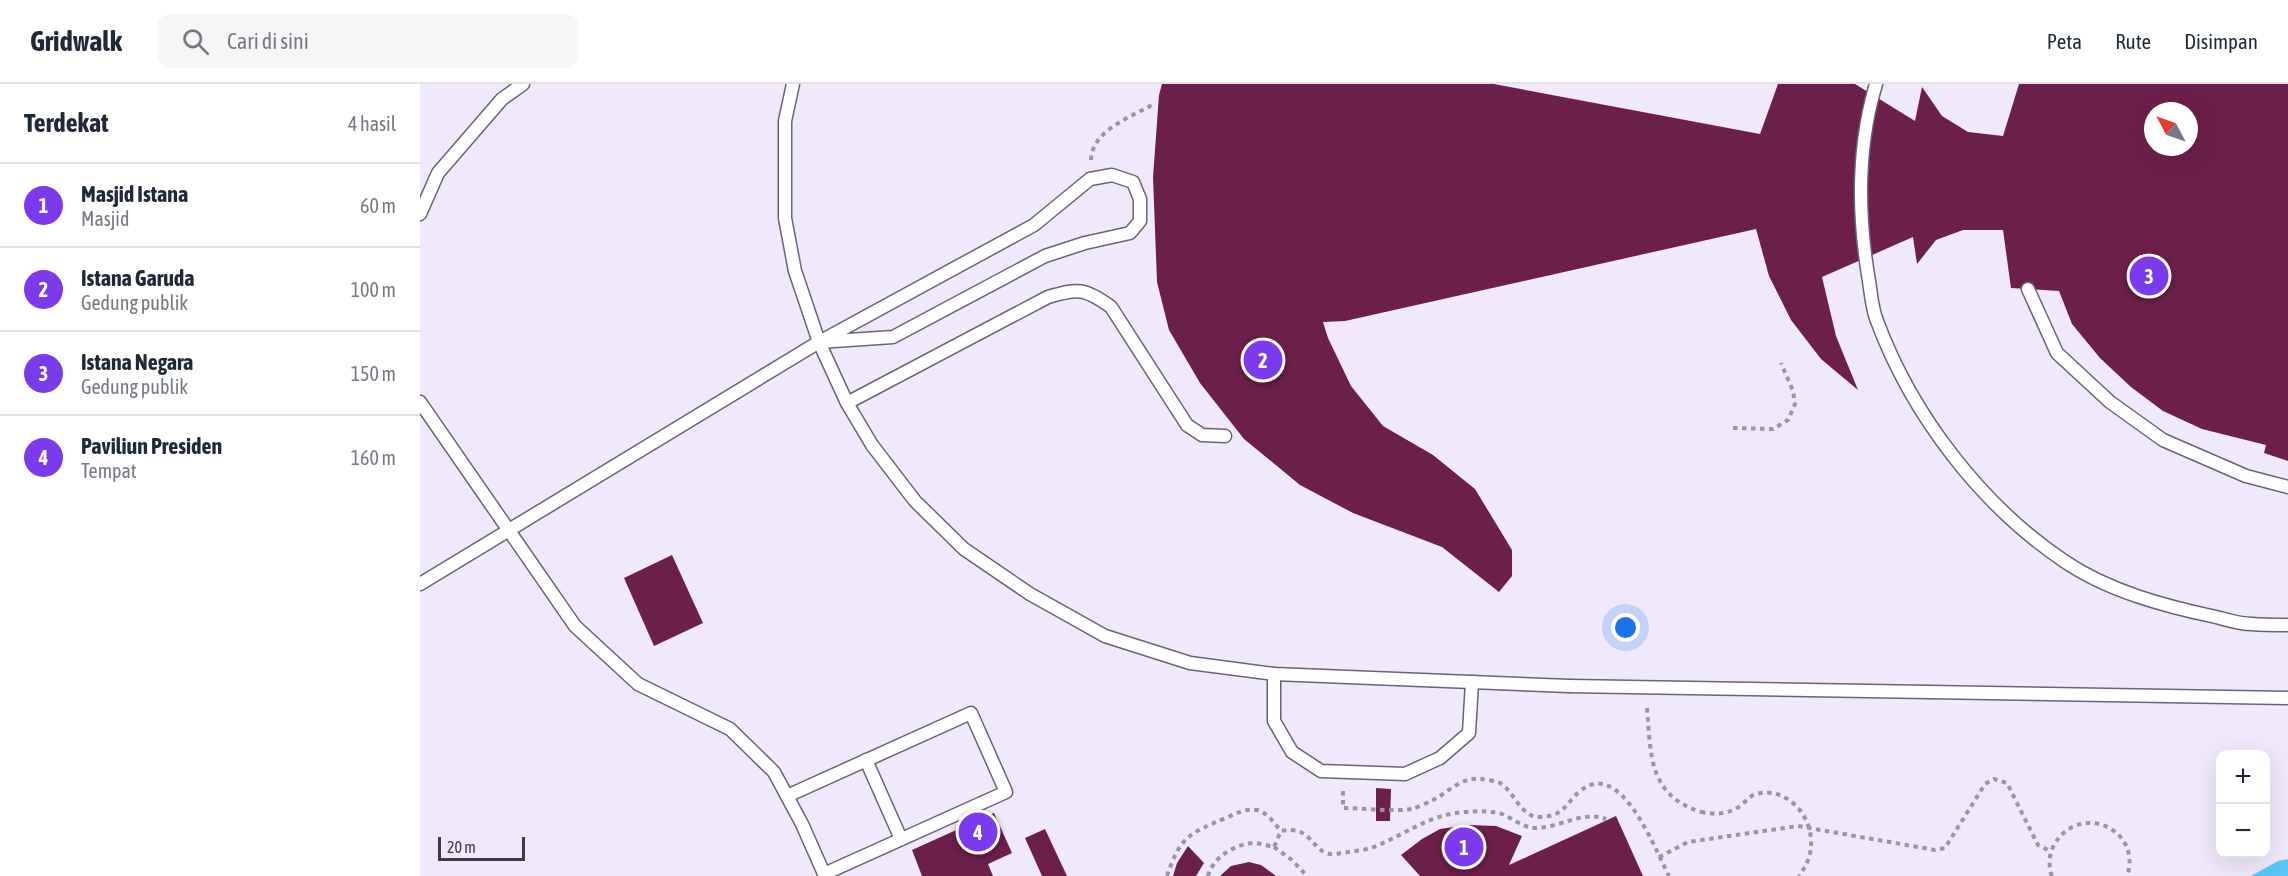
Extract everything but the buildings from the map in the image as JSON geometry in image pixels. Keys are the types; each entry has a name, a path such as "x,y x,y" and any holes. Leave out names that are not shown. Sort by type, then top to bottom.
{"lane":[{"path":"420,214 438,173 502,99 523,84"},
{"path":"793,84 784,121 784,218 795,271 819,342 847,403 872,445 915,501 964,549 1030,594 1106,636 1190,663 1274,675 1569,687 2288,698"},
{"path":"1876,84 1869,108 1860,190 1865,260 1876,320 1906,385 1944,446 2000,509 2064,561 2112,586 2176,609 2250,624 2288,625"},
{"path":"420,584 819,342 1034,225 1090,179 1112,175 1133,182 1140,199 1140,221 1130,233 1085,243 1045,256 892,337 819,342"},
{"path":"2028,289 2057,353 2110,402 2163,440 2246,476 2288,487"},
{"path":"847,403 1048,297 1071,290 1092,293 1111,307 1187,425 1202,435 1225,436"},
{"path":"420,402 575,626 638,684 730,729 774,772 802,824 824,875 1006,792 971,713 787,796"},
{"path":"1274,675 1274,721 1292,752 1321,771 1343,772 1405,774 1440,758 1469,732 1472,682"},
{"path":"866,760 901,839"}],"path":[{"path":"1090,179 1091,150 1103,133 1154,104"},
{"path":"1733,428 1773,429 1788,420 1796,404 1781,363"},
{"path":"1646,699 1650,751 1656,776 1674,800 1701,812 1719,814 1737,808 1754,794 1769,792 1788,798 1806,816 1812,842 1808,865 1798,876"},
{"path":"1343,772 1343,807 1413,808 1434,799 1461,782 1479,779 1500,783 1525,811 1538,818 1557,815 1581,790 1599,783 1614,787 1632,805 1669,876"},
{"path":"1659,857 1688,842 1798,826 1935,850 1945,848 1985,784 1994,778 2007,783 2037,844 2050,851"},
{"path":"1167,876 1174,855 1195,830 1246,809 1259,811 1269,817 1281,831"},
{"path":"1281,831 1293,829 1303,832 1319,849 1331,854 1380,845 1428,820 1455,813 1484,811 1502,814 1533,828 1552,826 1583,816 1597,816 1606,819"},
{"path":"2052,876 2049,869 2050,851 2059,836 2074,825 2092,822 2109,827 2123,839 2129,855 2127,876"},
{"path":"1274,847 1281,831"},
{"path":"1208,876 1209,869 1222,855 1237,846 1255,843 1274,847 1292,860 1307,876"}],"water":[{"path":"2288,859 2288,876 2251,876 2278,861"}],"place":[{"name":"Istana Negara","path":"2149,276"},
{"name":"Istana Garuda","path":"1263,360"},
{"name":"Paviliun Presiden","path":"978,832"},
{"name":"Masjid Istana","path":"1464,847"}]}
